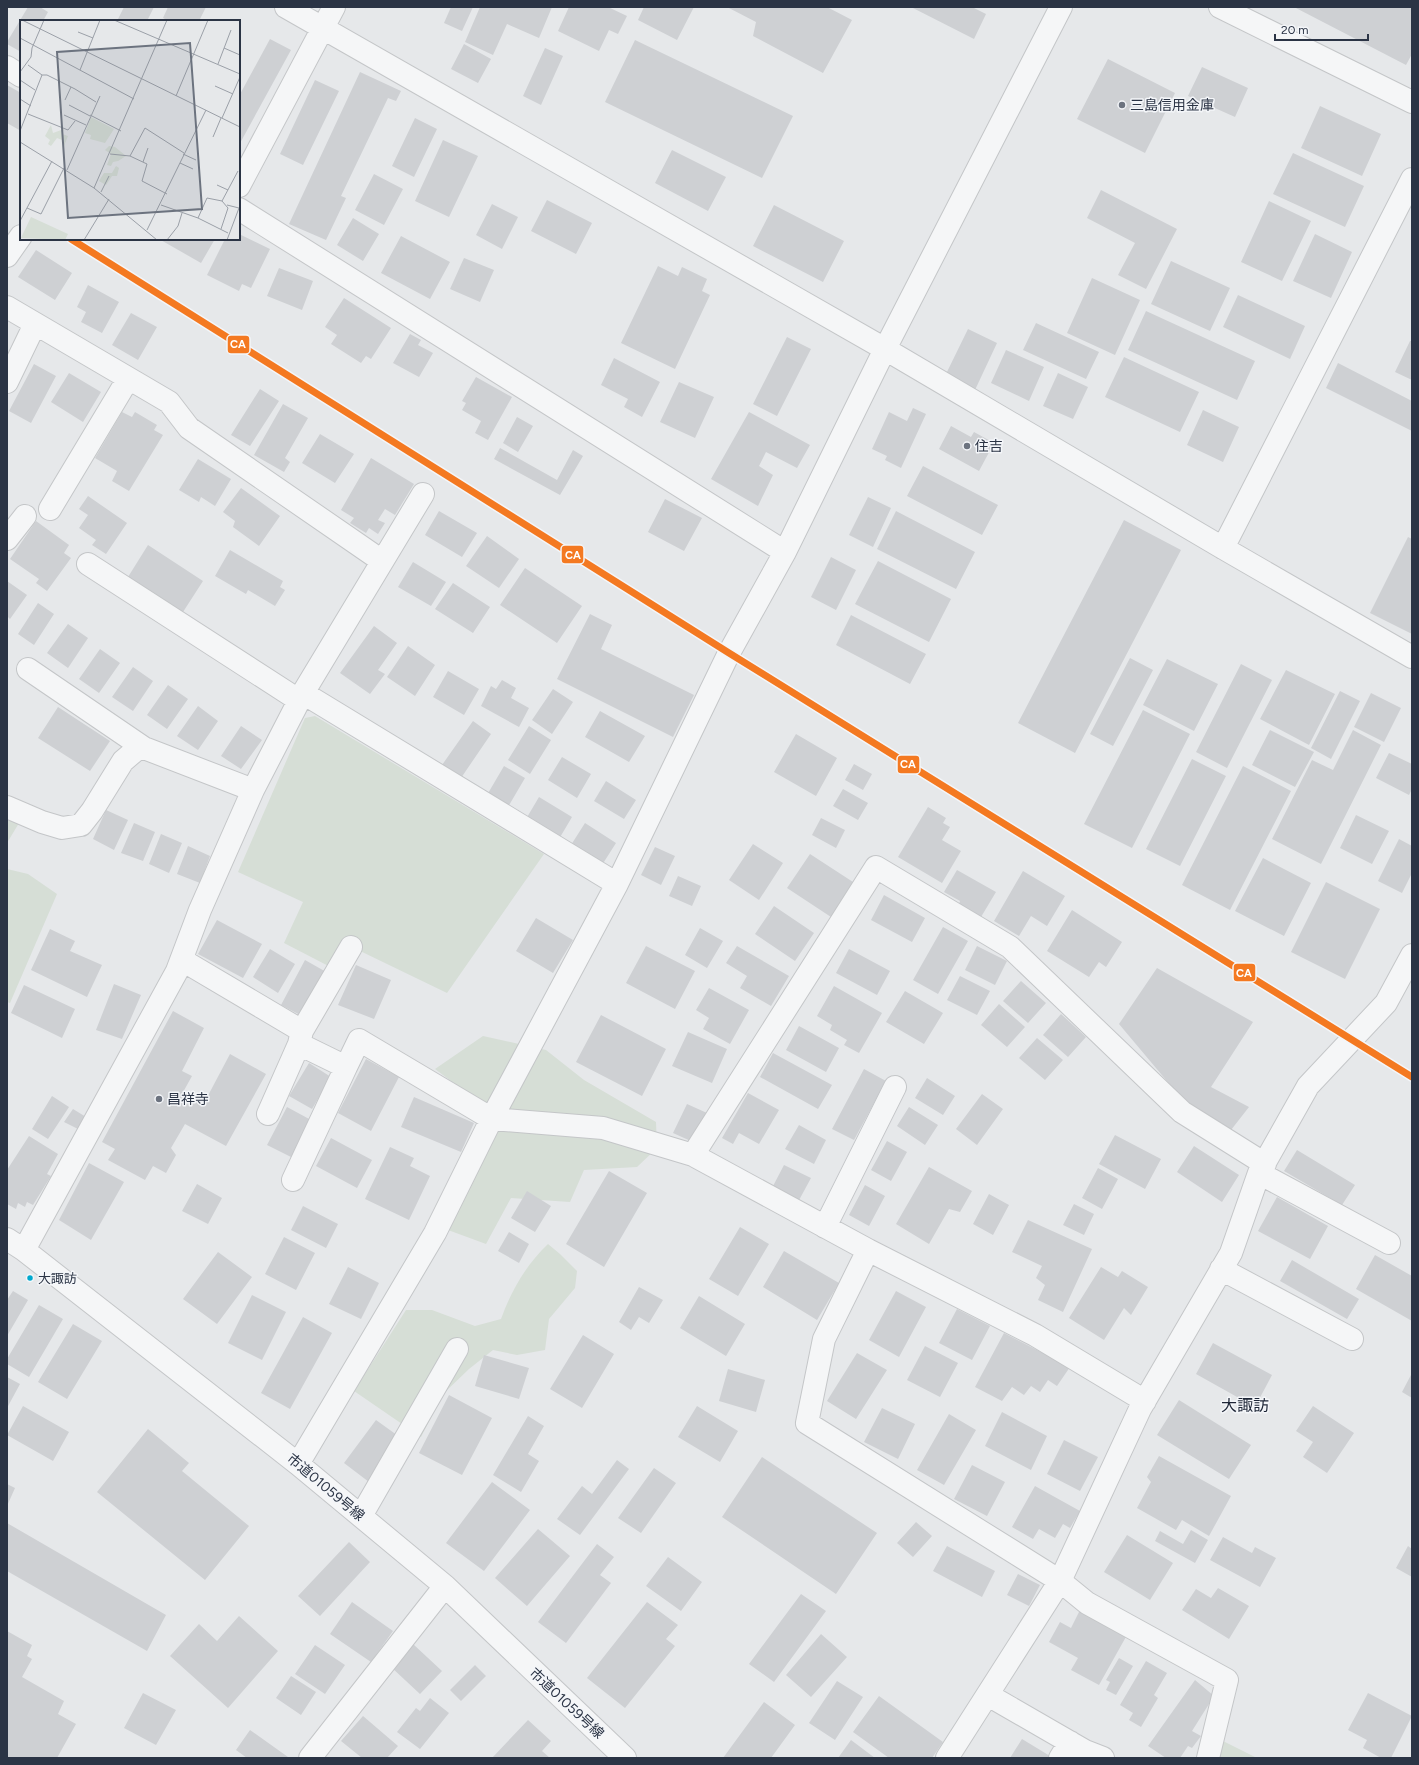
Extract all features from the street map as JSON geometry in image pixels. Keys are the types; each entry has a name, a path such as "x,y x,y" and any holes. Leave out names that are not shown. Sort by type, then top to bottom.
{"street":[{"path":"286,7 885,349 1223,548 1412,657"},
{"path":"240,184 334,7"},
{"path":"298,1464 435,1234 492,1119 617,884 729,653 786,552 885,349 1061,7"},
{"path":"1220,7 1412,102"},
{"path":"7,67 20,75"},
{"path":"1223,548 1412,179"},
{"path":"240,210 786,552"},
{"path":"7,256 20,237"},
{"path":"7,307 169,402 190,428 382,561"},
{"path":"7,382 35,324"},
{"path":"50,509 128,379"},
{"path":"15,1245 182,960 200,910 253,790 302,697 423,494"},
{"path":"7,539 25,516"},
{"path":"88,564 302,697 617,884"},
{"path":"28,669 144,748 253,790"},
{"path":"7,807 42,822 62,828 81,825 92,811 123,761 136,750 144,748"},
{"path":"693,1155 876,867 1010,947 1182,1112 1262,1169 1389,1243"},
{"path":"268,1114 300,1038 351,948"},
{"path":"947,1758 1060,1581 1145,1401 1230,1253 1262,1169 1308,1086 1386,1003 1412,955"},
{"path":"182,960 346,1067"},
{"path":"294,1180 359,1040 492,1119 603,1128 693,1155 868,1250 1035,1334 1145,1401"},
{"path":"826,1227 895,1086"},
{"name":"市道01059号線","path":"15,1245 298,1464 445,1586 625,1758"},
{"path":"868,1250 824,1339 807,1423 1060,1581 1087,1603 1227,1680 1208,1758"},
{"path":"1221,1269 1352,1339"},
{"path":"361,1516 457,1349"},
{"path":"310,1758 445,1586"},
{"path":"988,1695 1065,1750 1085,1751 1103,1758"}],"shaded area":[{"path":"315,716 544,854 447,993 356,949 342,973 284,943 303,902 238,872 305,718"},
{"path":"7,820 19,823 7,843"},
{"path":"7,869 28,874 57,894 10,1003 7,1002"},
{"path":"483,1036 546,1050 584,1080 656,1122 657,1148 637,1167 584,1170 570,1202 511,1198 486,1244 448,1230 499,1117 435,1069"},
{"path":"548,1244 577,1271 575,1288 549,1319 545,1350 517,1355 493,1350 469,1369 443,1394 421,1437 354,1391 406,1310 432,1310 475,1326 501,1319 509,1298 520,1279 540,1252"},
{"path":"1221,1740 1257,1758 1212,1758"}],"building":[{"path":"28,7 40,7 48,12 44,20 20,20"},
{"path":"124,7 154,7 148,20 118,20"},
{"path":"168,7 206,7 200,20 167,20 163,18"},
{"path":"451,7 473,7 462,31 444,23"},
{"path":"480,7 552,7 539,38 507,24 493,55 465,42"},
{"path":"569,7 608,7 627,16 618,34 609,30 599,51 558,31"},
{"path":"644,7 694,7 677,40 638,20"},
{"path":"727,7 827,7 852,20 823,73 753,36 756,22"},
{"path":"911,7 972,7 986,14 974,39"},
{"path":"1294,7 1412,7 1412,54 1406,65"},
{"path":"20,20 20,51 7,44"},
{"path":"270,39 291,50 240,143 240,94"},
{"path":"635,40 793,116 762,178 605,102"},
{"path":"464,44 491,59 478,83 451,69"},
{"path":"545,48 563,56 541,105 523,96"},
{"path":"1108,59 1175,93 1145,153 1077,119"},
{"path":"1202,67 1248,88 1235,117 1188,96"},
{"path":"360,72 401,91 396,101 388,98 341,196 346,198 326,240 289,224"},
{"path":"315,80 339,91 303,165 280,154"},
{"path":"7,85 20,92 20,130 7,123"},
{"path":"1320,106 1381,134 1362,176 1301,148"},
{"path":"415,118 437,129 414,177 392,166"},
{"path":"443,140 478,156 449,217 415,201"},
{"path":"672,150 726,177 708,211 655,183"},
{"path":"1293,153 1364,186 1345,227 1273,194"},
{"path":"374,174 403,189 384,225 355,210"},
{"path":"1101,190 1177,229 1146,289 1118,275 1135,243 1087,218"},
{"path":"547,200 592,223 576,254 531,231"},
{"path":"1269,201 1311,221 1282,281 1241,262"},
{"path":"492,204 518,217 502,249 476,235"},
{"path":"774,205 844,241 823,282 753,246"},
{"path":"353,218 379,234 363,261 337,245"},
{"path":"240,234 270,249 251,288 242,284 239,291 207,275 224,240 240,240"},
{"path":"1315,234 1352,252 1331,298 1293,281"},
{"path":"401,236 450,262 430,299 381,273"},
{"path":"161,240 214,240 201,263"},
{"path":"36,250 72,273 55,300 18,277"},
{"path":"464,258 494,270 480,302 450,289"},
{"path":"1171,261 1230,288 1210,331 1151,304"},
{"path":"658,266 678,276 682,267 707,279 702,291 710,295 675,369 621,343"},
{"path":"279,268 313,281 302,310 267,296"},
{"path":"1092,278 1140,300 1115,355 1067,333"},
{"path":"88,285 119,302 102,333 81,322 86,312 77,307"},
{"path":"1238,295 1305,326 1290,359 1223,327"},
{"path":"344,298 391,328 371,359 366,356 361,363 331,344 337,335 325,327"},
{"path":"1146,311 1255,361 1237,400 1128,350"},
{"path":"131,313 157,327 138,360 112,345"},
{"path":"1036,323 1099,352 1086,379 1023,350"},
{"path":"968,329 997,343 975,390 945,376"},
{"path":"410,334 421,340 418,345 433,353 419,377 393,363"},
{"path":"787,337 811,349 777,416 753,404"},
{"path":"1410,341 1412,341 1412,380 1395,372"},
{"path":"1006,350 1044,367 1029,401 991,383"},
{"path":"1124,357 1199,392 1180,432 1105,397"},
{"path":"614,358 660,382 642,417 624,407 628,399 601,385"},
{"path":"1338,363 1412,401 1412,431 1326,388"},
{"path":"34,364 56,376 31,423 9,411"},
{"path":"69,373 101,392 83,422 51,402"},
{"path":"1058,373 1088,387 1073,419 1043,406"},
{"path":"476,377 512,397 488,440 475,433 481,421 462,410 466,403 462,401"},
{"path":"679,382 714,397 695,438 660,422"},
{"path":"260,389 279,401 250,446 231,435"},
{"path":"283,404 308,418 285,458 290,462 284,472 254,455"},
{"path":"913,408 926,414 901,468 885,460 887,456 872,449 889,412 907,421"},
{"path":"1203,410 1239,427 1223,462 1187,445"},
{"path":"122,412 132,417 135,412 157,425 154,430 163,435 129,491 112,481 117,471 95,458"},
{"path":"749,412 810,445 797,468 766,452 759,466 773,475 758,506 711,479"},
{"path":"517,417 533,426 518,452 503,443"},
{"name":"住吉","path":"951,426 971,437 974,432 994,443 979,471 939,449"},
{"path":"320,434 354,454 335,483 302,463"},
{"path":"500,448 557,480 573,450 583,456 560,495 494,459"},
{"path":"371,458 414,484 395,515 385,509 378,520 385,523 378,534 369,528 366,533 350,523 354,518 341,510"},
{"path":"198,459 231,479 215,506 201,497 199,502 179,490"},
{"path":"923,466 998,505 982,535 907,496"},
{"path":"241,488 280,516 259,546 233,527 235,521 223,512"},
{"path":"88,496 127,523 106,554 92,545 96,540 79,528 88,515 79,509"},
{"path":"868,497 891,508 873,547 849,535"},
{"path":"665,499 702,518 684,551 648,532"},
{"path":"439,511 477,533 462,557 425,535"},
{"path":"896,511 975,552 956,589 877,549"},
{"path":"1124,520 1181,550 1075,753 1018,723"},
{"path":"36,521 69,545 64,553 71,558 47,591 36,583 39,579 10,559"},
{"path":"487,536 519,559 499,588 466,566"},
{"path":"1408,537 1412,539 1412,634 1370,613"},
{"path":"148,545 203,581 183,612 128,577"},
{"path":"230,550 283,581 280,587 285,590 275,606 248,590 246,594 215,576"},
{"path":"831,557 856,570 836,610 811,597"},
{"path":"878,561 951,599 929,642 855,604"},
{"path":"413,562 446,582 431,606 398,587"},
{"path":"525,568 582,606 557,643 500,605"},
{"path":"7,581 27,595 10,619 7,616"},
{"path":"453,583 490,607 473,633 435,609"},
{"path":"38,603 54,614 34,645 18,634"},
{"path":"590,614 612,625 601,649 694,695 673,737 557,679"},
{"path":"851,615 926,654 910,684 836,645"},
{"path":"68,624 88,638 68,668 47,653"},
{"path":"374,626 397,643 378,670 385,674 370,694 340,673"},
{"path":"408,646 435,665 415,696 387,677"},
{"path":"100,649 120,663 99,693 79,679"},
{"path":"1130,658 1153,670 1113,746 1090,734"},
{"path":"1167,659 1218,684 1194,731 1143,705"},
{"path":"1241,664 1272,680 1227,768 1196,752"},
{"path":"133,667 153,681 133,711 112,697"},
{"path":"1286,670 1335,694 1309,745 1260,719"},
{"path":"448,671 479,689 464,715 433,697"},
{"path":"502,680 516,688 511,698 529,708 519,727 481,706 491,686 496,689"},
{"path":"168,685 188,699 167,729 147,715"},
{"path":"553,689 573,702 552,734 532,720"},
{"path":"1340,691 1360,701 1331,759 1311,748"},
{"path":"1371,693 1401,708 1384,742 1354,727"},
{"path":"198,706 218,721 198,750 177,736"},
{"path":"58,707 110,741 90,771 38,738"},
{"path":"1143,710 1190,734 1132,848 1084,824"},
{"path":"600,711 645,736 629,762 585,737"},
{"path":"473,721 491,734 461,778 442,765"},
{"path":"241,726 262,740 241,769 221,756"},
{"path":"529,726 551,740 530,774 508,760"},
{"path":"1270,730 1314,752 1295,787 1252,765"},
{"path":"1353,730 1381,745 1321,864 1272,839 1312,760 1333,770"},
{"path":"796,734 837,758 816,796 774,772"},
{"path":"1389,753 1412,764 1412,789 1409,795 1376,778"},
{"path":"562,757 591,774 577,798 548,780"},
{"path":"1192,759 1226,776 1180,866 1146,849"},
{"path":"854,764 872,774 863,790 845,780"},
{"path":"504,766 525,778 508,807 487,795"},
{"path":"1243,766 1291,791 1230,910 1182,885"},
{"path":"606,781 636,800 624,819 594,801"},
{"path":"843,789 868,803 858,820 833,806"},
{"path":"539,797 572,817 559,839 526,819"},
{"path":"928,807 946,818 943,823 950,827 942,840 961,851 942,883 898,857"},
{"path":"106,810 128,820 114,850 93,839"},
{"path":"1356,815 1389,831 1372,864 1340,848"},
{"path":"821,818 845,830 836,848 812,835"},
{"path":"134,823 155,832 143,861 121,853"},
{"path":"585,823 616,843 602,865 571,845"},
{"path":"161,834 182,843 169,873 149,864"},
{"path":"1399,839 1412,846 1412,873 1402,893 1378,881"},
{"path":"753,844 783,863 759,900 729,880"},
{"path":"188,846 210,856 200,883 177,874"},
{"path":"655,847 675,856 661,885 641,875"},
{"path":"810,854 853,882 831,917 787,888"},
{"path":"1263,858 1311,883 1284,936 1235,911"},
{"path":"957,870 996,892 981,917 959,904 960,901 944,892"},
{"path":"1023,871 1065,896 1047,926 1031,916 1019,936 994,921"},
{"path":"678,876 701,886 692,906 669,896"},
{"path":"1326,882 1380,909 1345,979 1291,952"},
{"path":"884,895 925,918 912,942 871,920"},
{"path":"774,906 814,933 795,961 755,934"},
{"path":"1072,910 1122,942 1106,967 1099,962 1089,977 1047,951"},
{"path":"536,918 573,940 553,973 516,951"},
{"path":"217,920 262,944 243,978 198,954"},
{"path":"943,927 968,941 938,994 913,980"},
{"path":"700,928 723,941 707,968 685,955"},
{"path":"50,929 75,941 70,951 102,965 87,997 31,970"},
{"path":"646,946 695,971 675,1009 626,983"},
{"path":"737,946 789,976 771,1006 740,988 747,976 726,963"},
{"path":"977,946 1007,961 995,985 965,970"},
{"path":"270,949 295,964 278,993 253,977"},
{"path":"849,949 890,971 877,995 836,973"},
{"path":"305,960 328,973 304,1017 281,1005"},
{"path":"356,965 391,980 374,1019 338,1005"},
{"path":"1157,968 1253,1022 1211,1087 1249,1107 1231,1130 1182,1099 1119,1024"},
{"path":"960,976 990,991 977,1015 947,1000"},
{"path":"1021,981 1046,1003 1028,1023 1003,1001"},
{"path":"114,984 141,995 122,1039 96,1030"},
{"path":"24,985 75,1009 62,1038 11,1013"},
{"path":"834,986 882,1013 859,1053 844,1045 847,1040 830,1030 832,1025 817,1016"},
{"path":"709,988 749,1010 730,1044 703,1029 709,1018 696,1010"},
{"path":"905,991 943,1013 924,1044 886,1022"},
{"path":"999,1004 1025,1027 1007,1047 981,1025"},
{"name":"昌祥寺","path":"173,1011 204,1028 182,1071 192,1076 182,1094 203,1105 230,1054 266,1074 226,1146 185,1124 171,1148 176,1155 166,1173 153,1166 145,1180 108,1160 115,1149 102,1142"},
{"path":"1061,1014 1086,1037 1068,1057 1043,1035"},
{"path":"601,1015 666,1049 642,1096 576,1062"},
{"path":"799,1026 839,1048 826,1072 786,1050"},
{"path":"688,1032 727,1049 712,1083 672,1066"},
{"path":"1037,1038 1063,1060 1045,1080 1019,1058"},
{"path":"773,1053 832,1085 818,1109 760,1077"},
{"path":"366,1059 399,1077 371,1131 338,1113"},
{"path":"309,1063 331,1077 312,1109 289,1096"},
{"path":"864,1069 886,1081 854,1140 832,1129"},
{"path":"927,1078 955,1096 943,1115 915,1098"},
{"path":"748,1093 779,1110 759,1144 739,1133 733,1144 722,1138"},
{"path":"982,1094 1003,1109 977,1145 956,1129"},
{"path":"52,1096 69,1107 48,1139 32,1129"},
{"path":"414,1097 474,1123 461,1152 401,1127"},
{"path":"687,1104 707,1113 693,1142 673,1133"},
{"path":"287,1107 311,1120 291,1157 267,1145"},
{"path":"909,1107 938,1125 925,1145 897,1126"},
{"path":"73,1109 86,1117 78,1129 64,1122"},
{"path":"799,1125 826,1140 814,1164 785,1149"},
{"path":"1115,1135 1161,1159 1145,1189 1099,1164"},
{"path":"29,1136 58,1154 47,1174 51,1176 33,1205 27,1202 25,1207 18,1203 16,1209 7,1204 7,1170"},
{"path":"331,1138 372,1160 357,1188 316,1166"},
{"path":"887,1141 907,1152 891,1181 871,1170"},
{"path":"1194,1146 1239,1175 1222,1202 1177,1172"},
{"path":"390,1147 414,1158 410,1166 430,1176 409,1220 365,1199"},
{"path":"1297,1150 1355,1185 1342,1205 1284,1171"},
{"path":"89,1163 124,1182 91,1240 59,1220"},
{"path":"784,1165 811,1178 798,1202 772,1188"},
{"path":"929,1167 972,1191 960,1212 949,1209 929,1244 896,1224"},
{"path":"1098,1168 1118,1179 1102,1209 1082,1198"},
{"path":"609,1171 647,1193 604,1267 566,1244"},
{"path":"197,1184 222,1198 208,1224 182,1211"},
{"path":"865,1185 885,1196 869,1226 849,1215"},
{"path":"527,1191 551,1206 535,1232 511,1218"},
{"path":"989,1194 1009,1205 993,1235 973,1224"},
{"path":"1277,1197 1328,1226 1310,1259 1258,1231"},
{"path":"1074,1204 1094,1214 1084,1235 1063,1225"},
{"path":"303,1206 338,1224 326,1248 291,1230"},
{"path":"1028,1220 1092,1249 1063,1312 1038,1300 1045,1285 1036,1278 1042,1266 1012,1252"},
{"path":"740,1227 769,1244 738,1296 709,1279"},
{"path":"509,1232 529,1244 519,1263 498,1251"},
{"path":"284,1237 315,1253 296,1290 265,1274"},
{"path":"784,1251 839,1283 817,1320 763,1287"},
{"path":"218,1252 252,1277 217,1324 183,1299"},
{"path":"1375,1255 1412,1276 1412,1321 1356,1289"},
{"path":"1292,1260 1359,1299 1347,1319 1280,1281"},
{"path":"348,1267 379,1283 361,1319 329,1304"},
{"path":"1101,1267 1118,1277 1122,1271 1148,1287 1131,1315 1124,1308 1104,1340 1069,1318"},
{"path":"639,1287 663,1300 649,1323 639,1317 631,1330 619,1322"},
{"path":"13,1291 28,1300 7,1336 7,1300"},
{"path":"896,1291 926,1307 899,1357 869,1340"},
{"path":"252,1295 286,1312 262,1360 228,1343"},
{"path":"699,1296 745,1324 726,1356 680,1328"},
{"path":"39,1305 63,1319 29,1377 7,1364 7,1359"},
{"path":"957,1309 990,1326 972,1360 939,1343"},
{"path":"303,1317 332,1333 290,1409 261,1393"},
{"path":"73,1324 102,1341 67,1399 38,1382"},
{"path":"1004,1333 1070,1367 1057,1386 1048,1380 1040,1392 1031,1386 1024,1395 1012,1387 1002,1401 975,1387"},
{"path":"583,1335 614,1354 582,1408 550,1389"},
{"path":"1213,1343 1272,1375 1255,1407 1196,1374"},
{"path":"925,1346 958,1363 940,1397 907,1380"},
{"path":"857,1353 887,1370 856,1419 827,1401"},
{"path":"484,1355 529,1368 519,1399 475,1386"},
{"path":"728,1369 765,1380 756,1412 719,1401"},
{"path":"1412,1373 1412,1398 1402,1392"},
{"path":"7,1377 20,1384 7,1408"},
{"path":"449,1395 492,1418 462,1475 419,1453"},
{"path":"1179,1400 1251,1445 1229,1479 1157,1435"},
{"path":"23,1406 69,1432 53,1461 7,1435"},
{"path":"697,1406 738,1431 720,1462 678,1437"},
{"path":"1313,1406 1354,1433 1327,1473 1303,1457 1313,1442 1296,1431"},
{"path":"882,1408 915,1424 898,1459 864,1442"},
{"path":"1002,1412 1047,1436 1031,1470 985,1446"},
{"path":"949,1414 976,1430 944,1485 917,1470"},
{"path":"528,1416 544,1426 528,1454 539,1461 521,1492 493,1475"},
{"path":"376,1420 401,1438 369,1482 344,1463"},
{"path":"148,1429 189,1463 182,1471 249,1526 205,1580 97,1492"},
{"path":"1064,1440 1098,1457 1080,1491 1047,1474"},
{"path":"1159,1456 1231,1496 1209,1536 1182,1520 1176,1530 1137,1508 1151,1482 1147,1477"},
{"path":"762,1457 877,1533 836,1594 722,1517"},
{"path":"617,1460 629,1469 580,1535 557,1519 582,1486 592,1494"},
{"path":"972,1465 1005,1482 987,1516 954,1499"},
{"path":"654,1468 676,1483 641,1533 618,1518"},
{"path":"492,1482 530,1510 484,1571 446,1543"},
{"path":"7,1484 15,1488 7,1506"},
{"path":"1035,1486 1080,1511 1070,1528 1063,1524 1055,1538 1039,1529 1033,1539 1012,1527"},
{"path":"916,1522 932,1536 913,1557 897,1543"},
{"path":"7,1523 166,1615 147,1651 7,1571"},
{"path":"538,1529 570,1556 527,1606 495,1578"},
{"path":"1191,1530 1208,1540 1195,1563 1155,1541 1160,1531 1183,1544"},
{"path":"1127,1535 1173,1563 1150,1600 1104,1572"},
{"path":"1223,1537 1252,1553 1255,1547 1276,1558 1260,1587 1210,1560"},
{"path":"349,1542 370,1562 320,1616 298,1596"},
{"path":"597,1544 614,1557 600,1575 611,1583 566,1643 538,1622"},
{"path":"947,1546 995,1571 982,1597 933,1571"},
{"path":"1408,1546 1412,1549 1412,1577 1396,1568"},
{"path":"668,1557 702,1582 681,1611 646,1586"},
{"path":"1018,1574 1040,1585 1029,1606 1007,1595"},
{"path":"1218,1588 1249,1606 1229,1639 1182,1610 1196,1589 1211,1598"},
{"path":"801,1594 826,1611 774,1682 749,1664"},
{"path":"352,1602 393,1631 371,1662 330,1634"},
{"path":"647,1602 678,1625 666,1639 675,1646 625,1708 587,1678"},
{"path":"1080,1610 1127,1635 1099,1685 1071,1670 1078,1658 1049,1642 1060,1622 1071,1628"},
{"path":"239,1616 278,1651 228,1708 170,1656 199,1624 217,1641"},
{"path":"7,1631 32,1645 27,1656 32,1659 22,1677 64,1701 58,1714 76,1724 57,1758 7,1758"},
{"path":"821,1634 847,1657 811,1697 786,1675"},
{"path":"413,1644 442,1671 420,1694 391,1667"},
{"path":"315,1645 345,1665 325,1694 295,1674"},
{"path":"1119,1658 1133,1666 1116,1695 1106,1690 1110,1682 1106,1680"},
{"path":"1146,1661 1167,1673 1154,1695 1158,1698 1141,1727 1129,1720 1133,1713 1120,1705"},
{"path":"475,1665 486,1676 461,1701 450,1690"},
{"path":"291,1676 316,1692 301,1715 276,1698"},
{"path":"1195,1680 1214,1696 1192,1731 1201,1736 1192,1748 1188,1746 1180,1758 1166,1758 1148,1746"},
{"path":"837,1681 863,1697 835,1740 809,1723"},
{"path":"143,1693 176,1710 156,1745 124,1728"},
{"path":"1368,1693 1412,1716 1391,1758 1381,1758 1363,1748 1367,1740 1348,1730"},
{"path":"879,1696 943,1742 932,1758 889,1758 853,1732"},
{"path":"430,1698 449,1713 420,1749 397,1732 416,1708 420,1711"},
{"path":"764,1702 795,1725 771,1758 723,1758"},
{"path":"363,1716 398,1746 387,1758 362,1758 341,1741"},
{"path":"528,1720 551,1741 542,1751 550,1758 492,1758"},
{"path":"250,1730 288,1757 247,1758 236,1750"},
{"path":"1022,1739 1050,1756 1049,1758 1010,1758"},
{"path":"851,1740 875,1758 838,1758"}],"transit line":[{"name":"CA","path":"73,240 729,653 1412,1077"}],"place":[{"name":"三島信用金庫","path":"1122,105"},
{"name":"住吉","path":"967,446"},
{"name":"昌祥寺","path":"159,1099"},
{"name":"大諏訪","path":"30,1278"}],"district":[{"name":"大諏訪","path":"1245,1405"}]}
